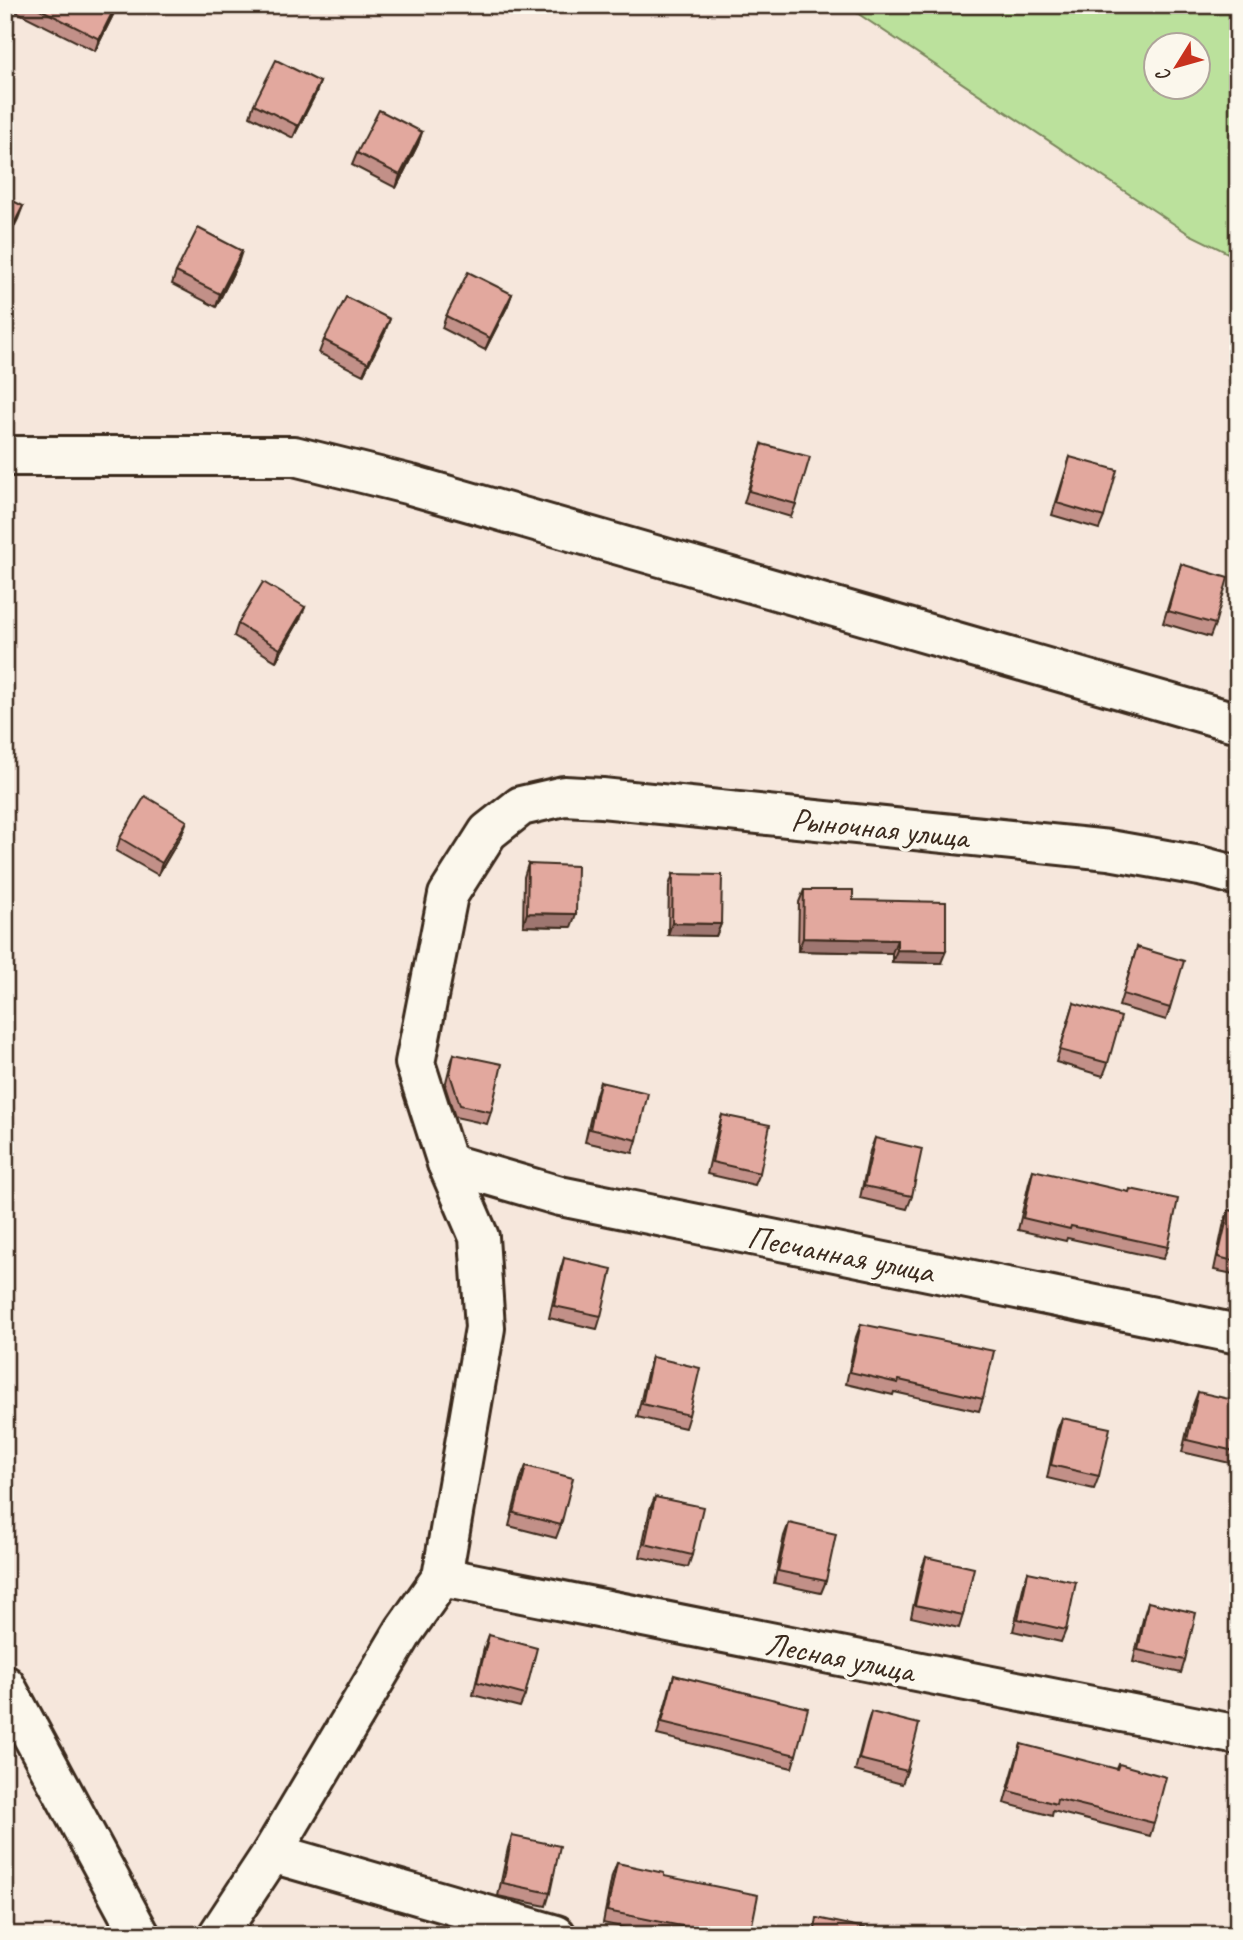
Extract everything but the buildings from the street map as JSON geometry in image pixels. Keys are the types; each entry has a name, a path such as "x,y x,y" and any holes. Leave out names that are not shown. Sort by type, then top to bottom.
{"street":[{"path":"5,456 294,456 411,485 1238,723"},
{"name":"Рыночная улица","path":"447,1163 415,1063 448,895 488,832 521,806 564,796 602,798 1109,850 1200,866 1238,876"},
{"path":"218,1935 272,1853 404,1631 442,1577 485,1328 479,1237 447,1163"},
{"name":"Песчанная улица","path":"447,1163 560,1196 1238,1334"},
{"name":"Лесная улица","path":"442,1577 1238,1735"},
{"path":"5,1685 140,1935"},
{"path":"272,1853 556,1935"}],"green space":[{"path":"845,5 1238,5 1238,258 1189,234"}]}
